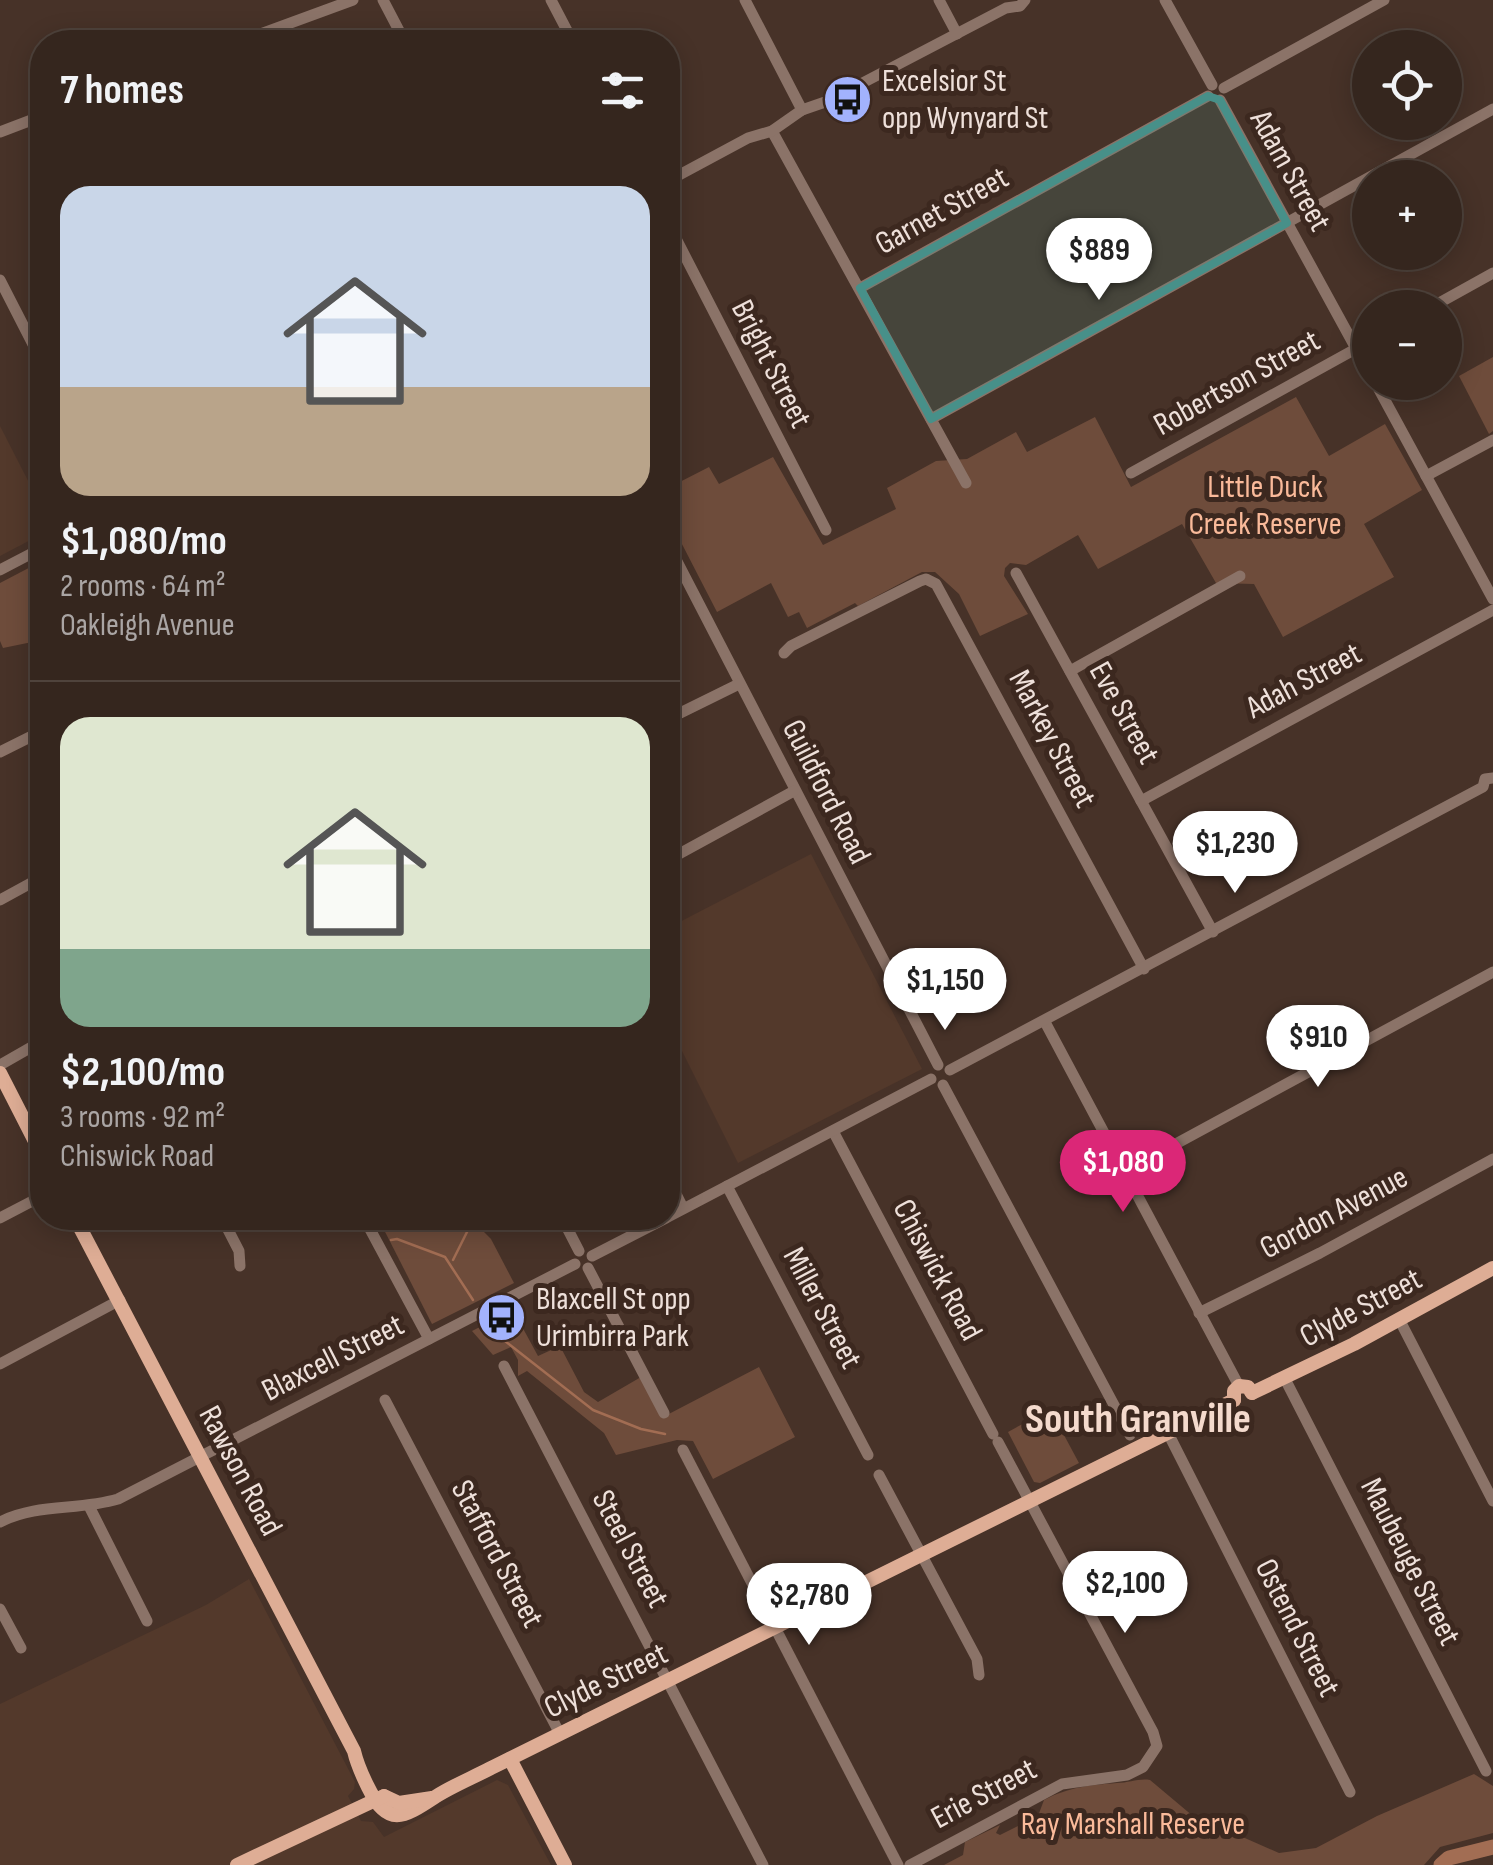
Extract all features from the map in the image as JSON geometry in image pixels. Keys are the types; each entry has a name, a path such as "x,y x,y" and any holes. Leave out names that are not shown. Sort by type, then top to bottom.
{"main road":[{"path":"0,1069 30,1130"},
{"name":"Rawson Road","path":"82,1230 354,1751 364,1760 377,1795"},
{"name":"Clyde Street","path":"377,1795 399,1803 433,1798 1168,1435 1242,1393 1285,1378 1493,1268"},
{"path":"510,1759 565,1865"},
{"path":"237,1865 332,1819 336,1811 377,1795"}],"street":[{"path":"272,30 353,0"},
{"path":"383,0 399,30"},
{"path":"551,0 567,30"},
{"path":"745,0 802,110"},
{"path":"939,0 957,34"},
{"path":"680,175 748,138 772,131 802,110 828,101 1010,4 1014,9 1024,0"},
{"name":"Adam Street","path":"1165,0 1352,342"},
{"name":"Garnet Street","path":"860,288 1384,0"},
{"path":"931,419 1493,109"},
{"path":"0,132 30,121"},
{"path":"772,131 966,482"},
{"name":"Bright Street","path":"680,246 826,530"},
{"path":"1462,290 1493,273"},
{"path":"0,280 30,339"},
{"path":"26,331 30,329"},
{"name":"Robertson Street","path":"1130,473 1352,351"},
{"path":"1385,400 1493,599"},
{"path":"1426,476 1493,440"},
{"path":"0,570 30,554"},
{"name":"Guildford Road","path":"680,568 794,791 944,1068"},
{"name":"Eve Street","path":"1016,572 1214,932"},
{"path":"1070,671 1240,576"},
{"name":"Markey Street","path":"784,654 791,646 920,580 932,580 1144,969"},
{"name":"Adah Street","path":"1141,801 1493,610"},
{"path":"680,713 739,684"},
{"path":"0,752 30,736"},
{"path":"680,1210 833,1131 950,1078 944,1068 1045,1022 1490,785"},
{"path":"680,853 794,791"},
{"path":"0,900 30,884"},
{"path":"1124,1172 1493,972"},
{"path":"1045,1022 1242,1393"},
{"path":"0,1069 30,1049"},
{"path":"937,1082 1130,1435"},
{"name":"Chiswick Road","path":"833,1131 1153,1732 1157,1746 1143,1767"},
{"name":"Gordon Avenue","path":"1199,1313 1493,1159"},
{"name":"Miller Street","path":"728,1186 868,1455"},
{"path":"0,1218 30,1202"},
{"path":"680,1202 683,1208"},
{"path":"228,1230 239,1251 240,1266"},
{"path":"370,1230 429,1339"},
{"path":"567,1230 577,1257 588,1251 664,1413"},
{"path":"590,1262 645,1230"},
{"name":"Blaxcell Street","path":"0,1522 30,1510 90,1508 118,1500 429,1339 577,1257"},
{"path":"0,1364 120,1300"},
{"path":"1399,1319 1493,1501"},
{"name":"Steel Street","path":"504,1366 763,1865"},
{"name":"Maubeuge Street","path":"1285,1378 1486,1771"},
{"name":"Stafford Street","path":"385,1400 560,1734"},
{"name":"Ostend Street","path":"1168,1435 1350,1792"},
{"path":"683,1450 898,1865"},
{"path":"879,1475 977,1658 979,1675"},
{"path":"90,1508 147,1621"},
{"path":"0,1609 21,1648"},
{"name":"Erie Street","path":"910,1865 1062,1784 1086,1778 1120,1778 1143,1767"}],"highlighted area":[{"path":"1208,96 1220,100 1287,223 931,419 860,288"}],"shaded area":[{"path":"0,426 30,485 30,540 0,556"},
{"path":"811,854 922,1069 738,1163 680,1047 680,922"},
{"path":"249,1579 355,1782 348,1796 361,1821 373,1822 384,1837 497,1780 508,1785 551,1865 0,1865 0,1704 206,1605"}],"green space":[{"path":"1493,357 1493,431 1489,434 1462,382 1462,374"},
{"name":"Little Duck Creek Reserve","path":"1296,397 1329,456 1385,424 1422,490 1364,524 1394,577 1283,637 1254,584 1216,583 1182,524 1098,569 1078,535 1026,565 1010,563 1004,576 1028,614 980,636 959,594 935,572 922,572 807,628 799,612 788,617 771,583 717,612 680,540 680,482 709,467 719,484 773,457 823,545 896,509 887,488 936,461 967,459 1016,432 1027,452 1095,417 1131,487"},
{"path":"30,567 30,642 3,648 0,583"},
{"path":"384,1230 482,1230 491,1239 514,1283 432,1324"},
{"path":"513,1310 538,1356 560,1346 584,1392 598,1402 641,1377 663,1417 759,1367 795,1437 713,1479 693,1441 677,1440 616,1455 604,1433 527,1371 518,1376 518,1360 511,1347 493,1355 472,1331"},
{"path":"1050,1409 1079,1463 1040,1483 1034,1482 1008,1432"},
{"name":"Ray Marshall Reserve","path":"1474,1774 1493,1786 1493,1833 1440,1847 1424,1865 944,1865 963,1855 965,1842 1000,1825 996,1833 1000,1835 1038,1816 1044,1800 1089,1786 1150,1780 1206,1827 1208,1839 1229,1831 1279,1853 1316,1848 1377,1816"}],"waterway":[{"path":"453,1260 468,1230"},
{"path":"391,1240 445,1257 473,1300"},
{"path":"487,1327 593,1410 665,1434"},
{"path":"1441,1865 1449,1858 1493,1847"}],"place":[{"name":"Excelsior St opp Wynyard St","path":"847,99"},
{"name":"Blaxcell St opp Urimbirra Park","path":"501,1317"}],"district":[{"name":"South Granville","path":"1138,1419"}]}
